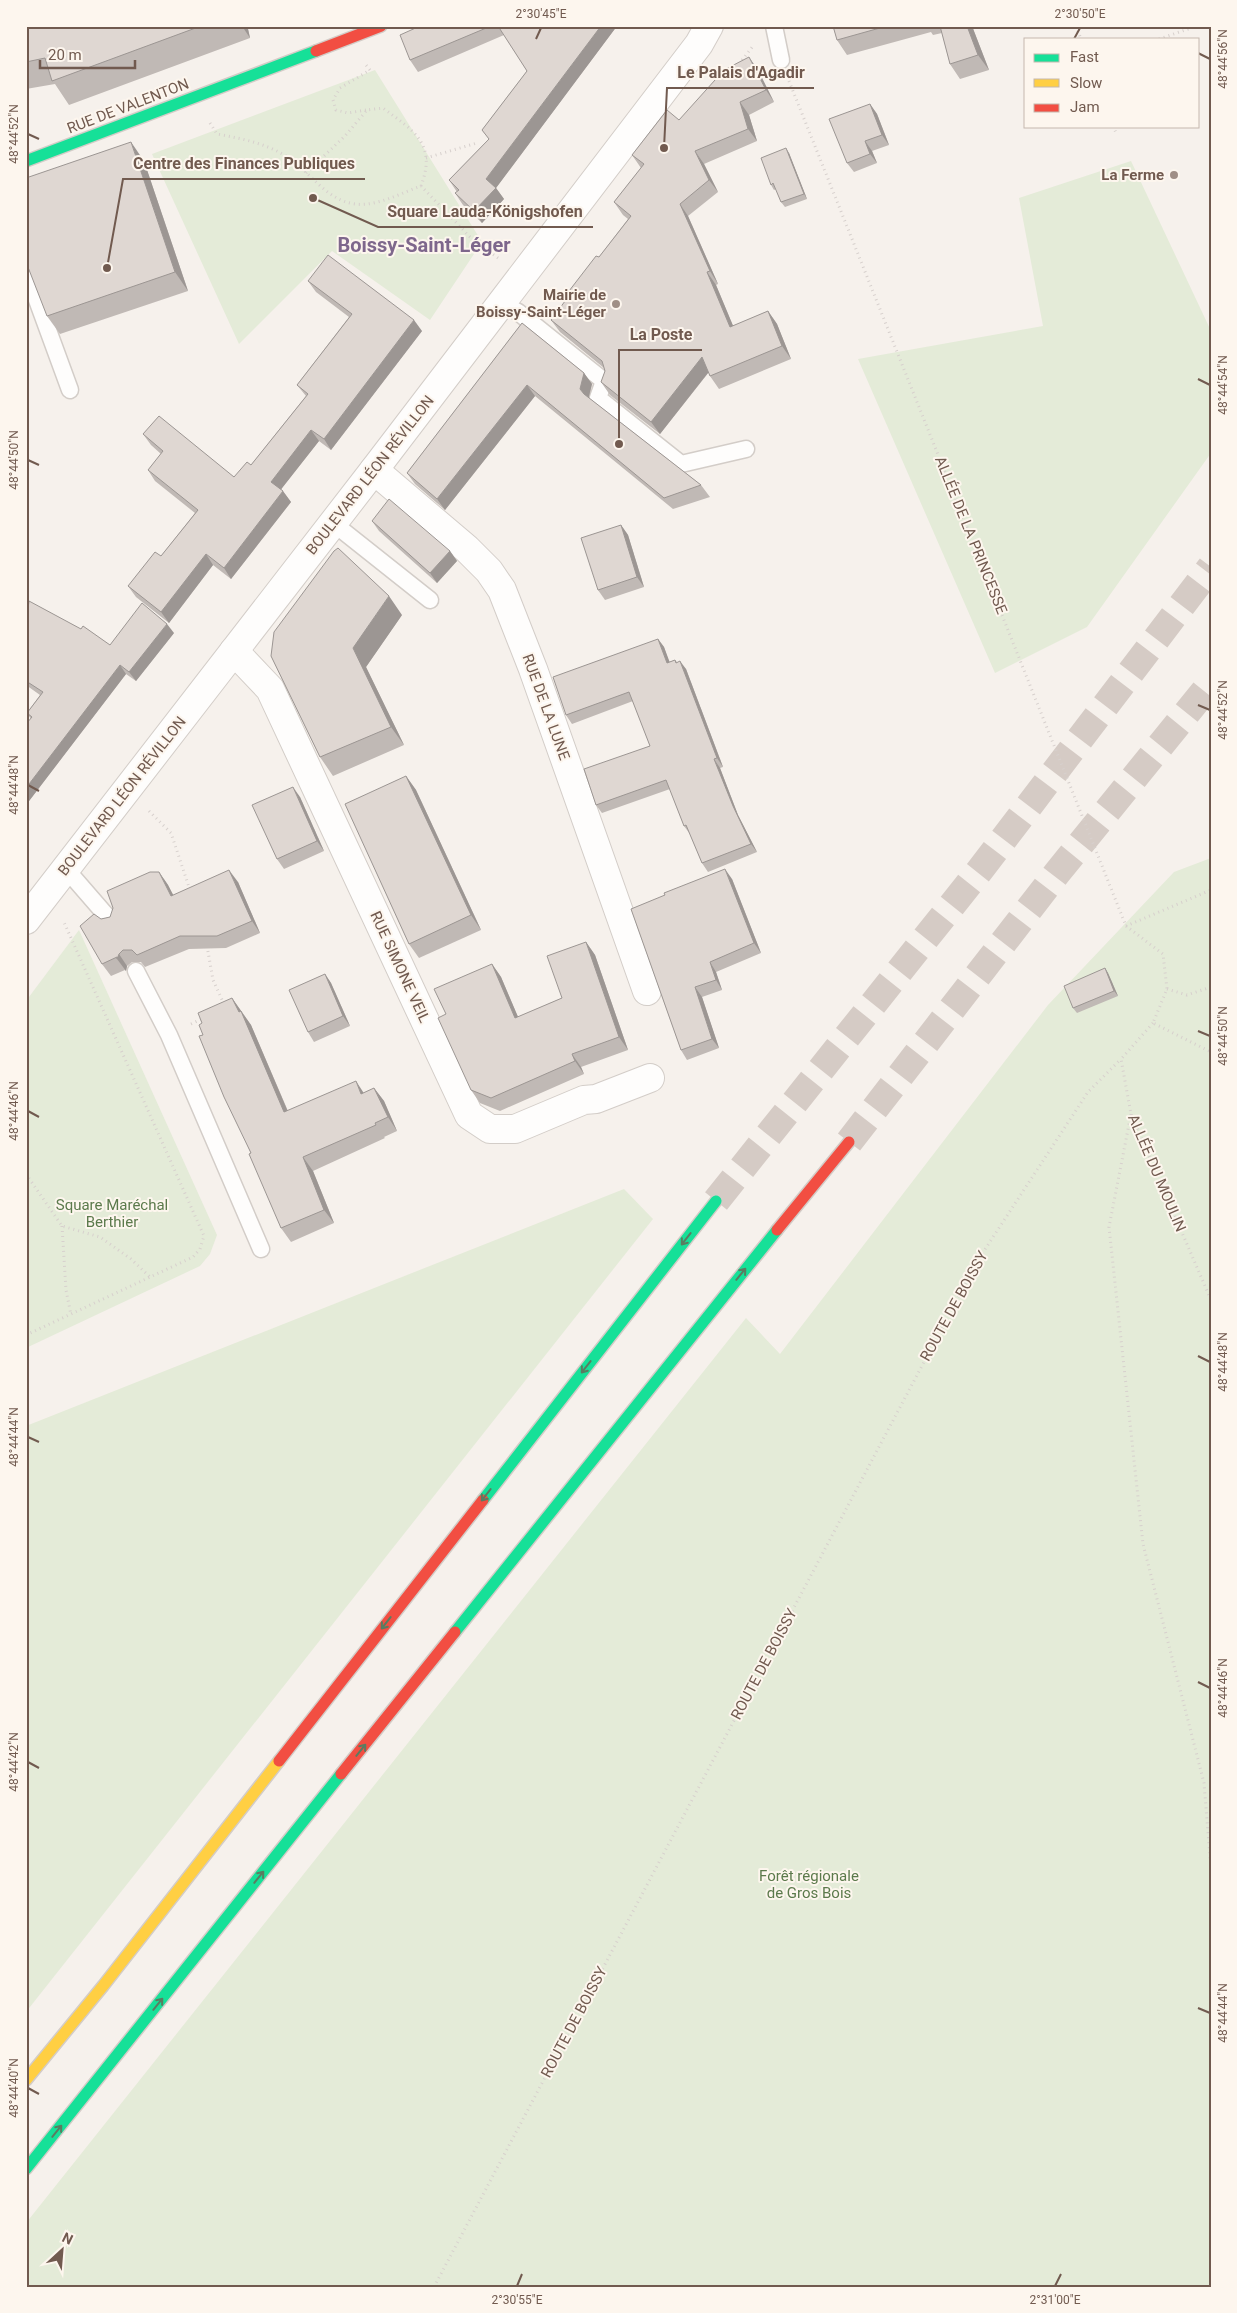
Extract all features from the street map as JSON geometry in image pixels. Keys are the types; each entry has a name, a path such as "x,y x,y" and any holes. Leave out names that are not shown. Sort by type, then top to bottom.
{"main road":[{"name":"RUE DE VALENTON","path":"26,161 381,26"},
{"path":"26,2169 691,1335 850,1142"},
{"path":"26,2080 103,1986 716,1201"}],"street":[{"name":"BOULEVARD LÉON RÉVILLON","path":"26,920 374,470 699,44 709,26"},
{"name":"RUE DE LA LUNE","path":"374,470 467,549 489,571 502,590 533,669 647,991"},
{"name":"RUE SIMONE VEIL","path":"234,651 270,689 468,1114 490,1129 515,1129 584,1100 596,1099 650,1078"}],"lane":[{"path":"774,26 781,60"},
{"path":"26,270 70,390"},
{"path":"501,303 518,312 604,381 598,398 681,464 746,449"},
{"path":"333,523 430,600"},
{"path":"66,869 112,922"},
{"path":"136,971 169,1035 261,1249"}],"path":[{"path":"1076,26 1081,38"},
{"path":"1162,38 1197,26"},
{"path":"207,119 217,134 256,141 290,158 329,194 354,204 371,204 421,186 426,173 426,149 415,132 383,108 348,113 336,110 333,100 340,88 370,70 362,59"},
{"name":"ALLÉE DE LA PRINCESSE","path":"781,60 1126,926"},
{"path":"306,173 345,136 367,110"},
{"path":"1114,128 1117,136"},
{"path":"426,158 477,143"},
{"path":"421,186 470,238 522,276"},
{"path":"126,791 171,833 192,897"},
{"path":"1121,1059 1153,1023 1167,989 1163,954 1126,926 1211,890"},
{"path":"26,1335 193,1257 200,1249 204,1236 49,891"},
{"path":"206,943 213,980 226,1008"},
{"path":"1167,989 1187,995 1211,987"},
{"path":"169,1035 210,1016"},
{"path":"1153,1023 1211,1052"},
{"name":"ALLÉE DU MOULIN","path":"1121,1059 1131,1114 1211,1300"},
{"name":"ROUTE DE BOISSY","path":"434,2287 978,1260 1088,1092 1121,1059"},
{"path":"1131,1114 1109,1227 1143,1544 1204,1783 1211,1869"},
{"path":"26,1174 62,1226 66,1290 71,1315"},
{"path":"62,1226 100,1237 131,1259 150,1278"},
{"path":"1211,2153 1211,2188"}],"green space":[{"path":"375,70 482,242 430,320 332,251 239,344 152,154"},
{"path":"1131,161 1211,331 1211,453 1087,627 995,673 858,359 1043,326 1019,198"},
{"name":"Forêt régionale de Gros Bois","path":"1211,858 1211,2287 26,2287 26,2223 746,1318 780,1354 1048,1005 1174,872"},
{"name":"Square Maréchal Berthier","path":"79,930 217,1235 210,1254 200,1266 26,1348 26,1001"},
{"path":"624,1189 653,1219 26,2012 26,1426"}],"building":[{"path":"26,26 201,26 52,81 45,58 26,62"},
{"path":"420,26 491,26 410,60 400,35"},
{"path":"498,26 601,26 486,179 496,188 474,211 455,193 459,190 449,180 489,139 482,130 527,71"},
{"path":"833,26 887,26 837,40"},
{"path":"940,26 967,26 978,55 950,64"},
{"path":"749,57 766,90 740,102 748,129 695,151 709,180 680,204 710,271 707,272 730,327 768,311 782,346 710,376 702,357 651,422 601,382 605,371 602,361 551,320 571,293 569,291 631,216 614,202 644,164 632,155 667,110 679,120 724,70"},
{"path":"870,104 882,135 865,141 870,154 847,163 829,119"},
{"path":"131,142 175,272 47,316 26,262 26,178"},
{"path":"786,148 804,194 781,202 773,183 771,185 761,158"},
{"path":"328,255 414,320 324,439 311,430 271,482 283,491 224,568 206,554 161,612 128,586 155,552 161,556 198,510 148,470 163,451 143,434 159,416 234,477 247,462 251,465 308,394 297,385 352,314 308,281"},
{"path":"522,323 584,373 580,389 584,394 701,485 664,498 527,385 437,499 407,473"},
{"path":"389,499 450,551 430,573 372,521"},
{"path":"621,525 637,577 598,590 581,538"},
{"path":"338,548 389,596 353,648 391,727 320,757 271,656 274,632"},
{"path":"29,601 81,629 83,626 110,645 142,603 167,624 129,672 120,665 26,788 26,724 32,717 27,713 43,692 26,681 26,624"},
{"path":"658,639 667,663 675,660 676,663 680,661 717,758 714,759 751,844 702,863 686,825 684,826 666,780 596,805 584,769 650,746 629,692 566,715 553,677"},
{"path":"406,776 471,915 409,944 345,804"},
{"path":"293,787 317,841 277,859 252,805"},
{"path":"725,869 754,943 710,962 716,980 695,987 712,1039 681,1050 631,909 665,895 664,893"},
{"path":"229,870 252,921 217,936 180,936 137,955 132,950 123,950 117,959 117,957 102,964 80,926 94,914 101,919 110,917 113,908 107,891 150,872 159,872 171,896"},
{"path":"586,942 619,1037 572,1054 575,1061 491,1098 471,1090 438,1018 446,1014 434,989 492,964 515,1018 562,998 547,956"},
{"path":"1105,968 1114,991 1073,1008 1064,986"},
{"path":"325,974 343,1016 308,1032 289,990"},
{"path":"232,998 239,1012 241,1011 284,1112 356,1081 361,1094 374,1088 388,1117 375,1123 376,1125 303,1157 324,1210 281,1228 249,1154 251,1153 224,1097 199,1036 203,1035 199,1025 202,1023 198,1013"}],"tunnel":[{"path":"716,1201 980,870 1211,567"},
{"path":"849,1142 1057,873 1211,683"}],"traffic: fast":[{"path":"26,161 316,51"},
{"path":"483,1500 716,1201"},
{"path":"455,1632 777,1230"},
{"path":"26,2169 341,1774"}],"traffic: slow":[{"path":"26,2080 103,1986 279,1761"}],"traffic: jam":[{"path":"316,51 381,26"},
{"path":"777,1230 849,1142"},
{"path":"279,1761 483,1500"},
{"path":"341,1774 455,1632"}],"place":[{"name":"Le Palais d'Agadir","path":"664,148"},
{"name":"La Ferme","path":"1174,175"},
{"name":"Square Lauda-Königshofen","path":"313,198"},
{"name":"Centre des Finances Publiques","path":"107,268"},
{"name":"Mairie de Boissy-Saint-Léger","path":"616,304"},
{"name":"La Poste","path":"619,444"}],"district":[{"name":"Boissy-Saint-Léger","path":"424,245"}]}
